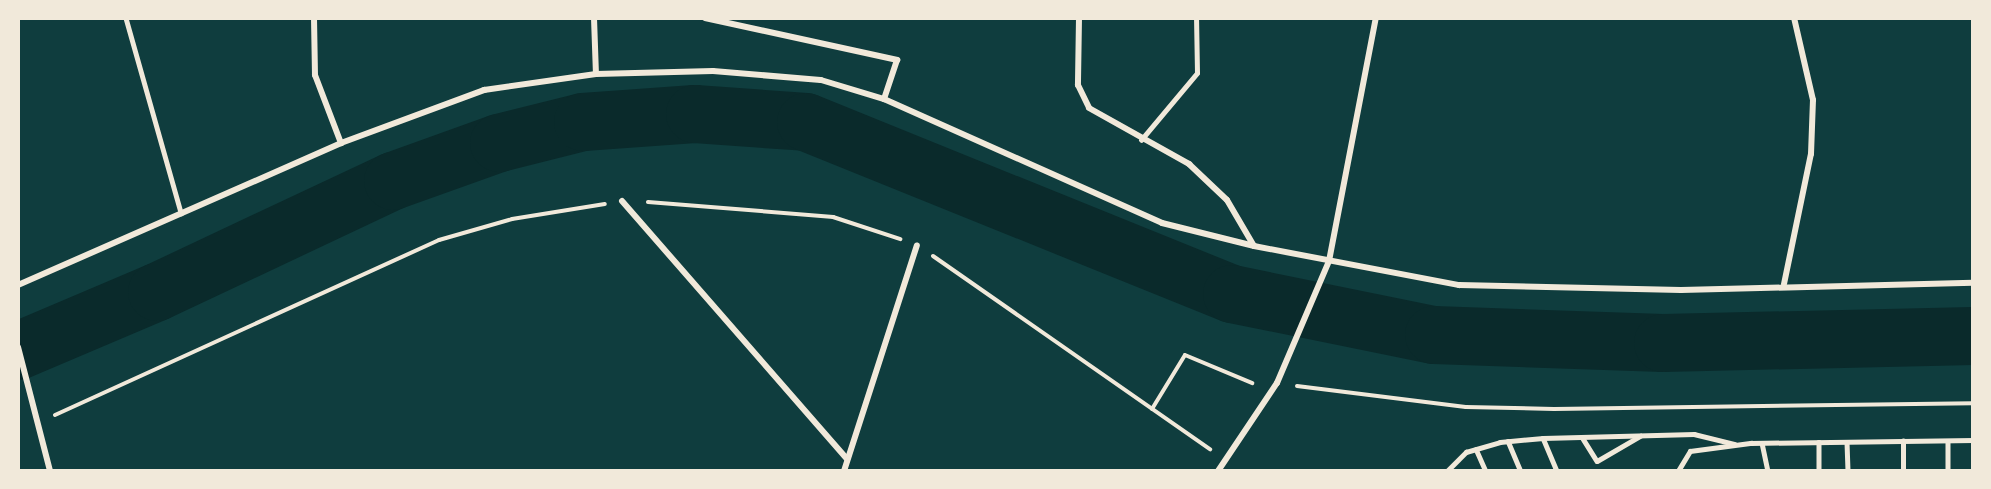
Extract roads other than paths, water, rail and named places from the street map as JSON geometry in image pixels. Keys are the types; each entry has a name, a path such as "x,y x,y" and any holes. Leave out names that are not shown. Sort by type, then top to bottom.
{"street":[{"path":"314,18 315,75 340,143"},
{"path":"594,18 596,74"},
{"path":"705,18 897,60 884,99"},
{"path":"1079,18 1078,85 1089,108 1141,140 1189,164 1227,200 1254,246"},
{"path":"1218,471 1273,392 1329,261 1376,18"},
{"path":"1784,284 1811,154 1813,100 1794,18"},
{"path":"18,285 340,143 484,90 596,74 723,71 821,80 884,99 1162,223 1254,246 1329,261 1471,285 1681,290 1784,284 1973,283"},
{"path":"622,201 847,459"},
{"path":"844,471 917,245"},
{"path":"18,347 50,471"}],"lane":[{"path":"126,18 181,213"},
{"path":"1141,140 1197,73 1196,18"},
{"path":"1447,471 1466,452 1508,441 1695,434 1738,445"},
{"path":"1582,437 1597,461 1642,435"},
{"path":"1543,438 1557,471"},
{"path":"1678,471 1690,451 1738,445 1973,440"},
{"path":"1508,441 1521,471"},
{"path":"1903,441 1903,471"},
{"path":"1948,441 1948,471"},
{"path":"1819,442 1819,471"},
{"path":"1847,442 1848,471"},
{"path":"1762,443 1768,471"},
{"path":"1476,449 1486,471"}],"waterway":[{"path":"18,351 157,292 393,181 499,143 583,122 695,114 806,122 1232,294 1434,335 1663,343 1973,336"}]}
